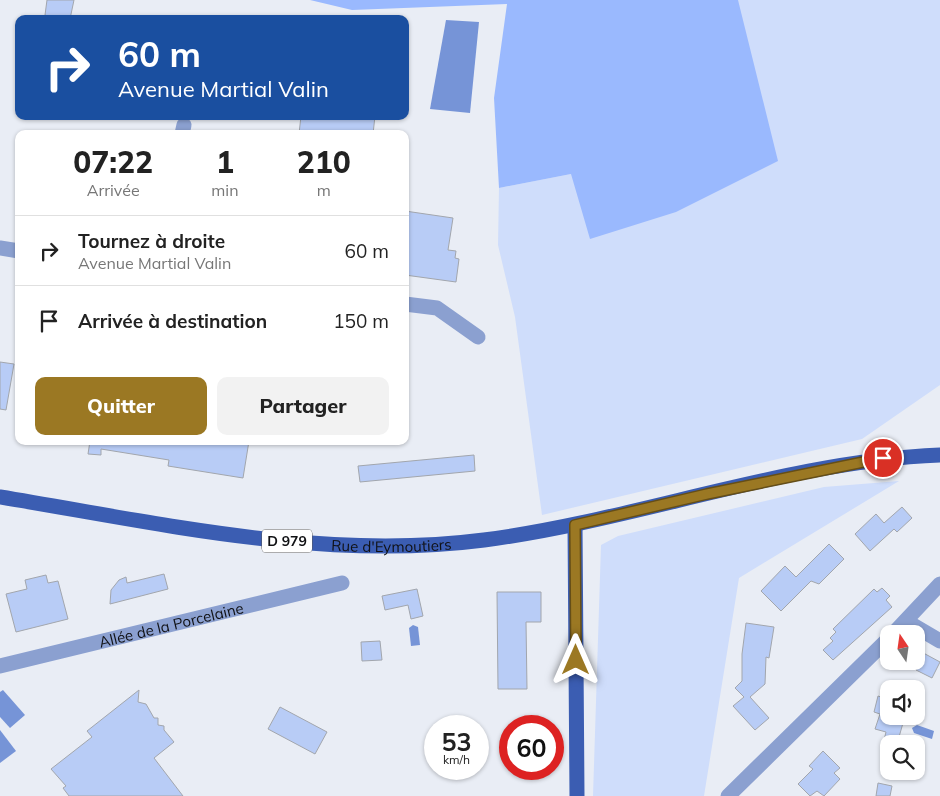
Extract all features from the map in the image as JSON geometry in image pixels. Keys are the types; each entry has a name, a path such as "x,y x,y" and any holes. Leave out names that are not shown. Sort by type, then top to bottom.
{"main road":[{"name":"D 979","path":"575,525 791,476 883,458 940,455"},
{"name":"Rue d'Eymoutiers","path":"0,497 249,537 332,546 425,545 482,540 575,525"},
{"path":"575,525 577,796"}],"street":[{"path":"0,248 15,250"},
{"path":"409,304 437,308 478,337"},
{"name":"Allée de la Porcelaine","path":"0,666 342,583"},
{"path":"902,625 940,584"},
{"path":"906,621 940,641"},
{"path":"728,796 880,647"}],"shaded area":[{"path":"310,0 738,0 778,161 676,212 590,239 571,174 499,188 494,98 507,4 352,10"},
{"path":"731,0 940,0 940,385 862,439 542,515 515,317 498,245 499,188 571,174"},
{"path":"446,20 479,22 470,113 430,109"},
{"path":"899,481 739,578 704,796 593,796 601,545 618,536 824,487"},
{"path":"413,625 418,627 420,645 411,646 409,628"},
{"path":"3,690 25,715 10,728 0,717 0,692"},
{"path":"917,725 934,731 932,739 925,735 914,733 912,728"},
{"path":"0,730 16,751 0,763"}],"building":[{"path":"47,0 74,0 71,15 45,15"},
{"path":"301,120 375,120 373,130 299,130"},
{"path":"409,212 453,218 448,250 456,251 455,258 459,259 456,282 409,276"},
{"path":"0,362 14,364 6,410 0,409"},
{"path":"89,445 248,445 243,478 168,466 169,460 101,449 101,455 88,454"},
{"path":"474,455 475,471 360,482 358,466"},
{"path":"902,507 912,518 897,532 894,529 870,551 855,534 876,514 884,523"},
{"path":"829,544 844,559 819,584 811,581 781,611 761,591 785,566 796,577"},
{"path":"164,574 168,589 110,604 111,590 119,580 126,577 127,583"},
{"path":"46,575 48,583 58,581 68,619 16,632 6,594 27,589 25,580"},
{"path":"882,588 890,596 886,600 892,607 833,660 823,650 833,641 830,638 836,632 833,629 874,589 877,592"},
{"path":"417,589 423,616 411,619 408,605 385,610 382,596"},
{"path":"497,592 541,592 541,622 526,622 527,689 498,689"},
{"path":"746,623 774,627 769,658 766,657 765,684 750,697 769,718 755,730 733,706 744,697 735,688 742,681 742,654"},
{"path":"380,641 382,660 362,661 361,642"},
{"path":"925,654 940,662 932,678 916,670 925,670"},
{"path":"139,690 138,702 146,704 154,718 158,718 158,725 164,726 164,730 174,742 154,758 183,796 69,796 63,788 66,786 51,769 92,737 87,731"},
{"path":"878,696 880,697 880,714 874,712"},
{"path":"280,707 327,732 315,754 268,729"},
{"path":"880,714 880,725 902,725 900,735 885,735 886,732 875,729"},
{"path":"823,751 840,768 834,773 840,779 824,796 817,791 810,796 798,784 813,769 809,766"},
{"path":"878,783 892,786 890,796 876,796"}],"route":[{"path":"576,660 577,539 575,525 707,494 883,458"}]}
